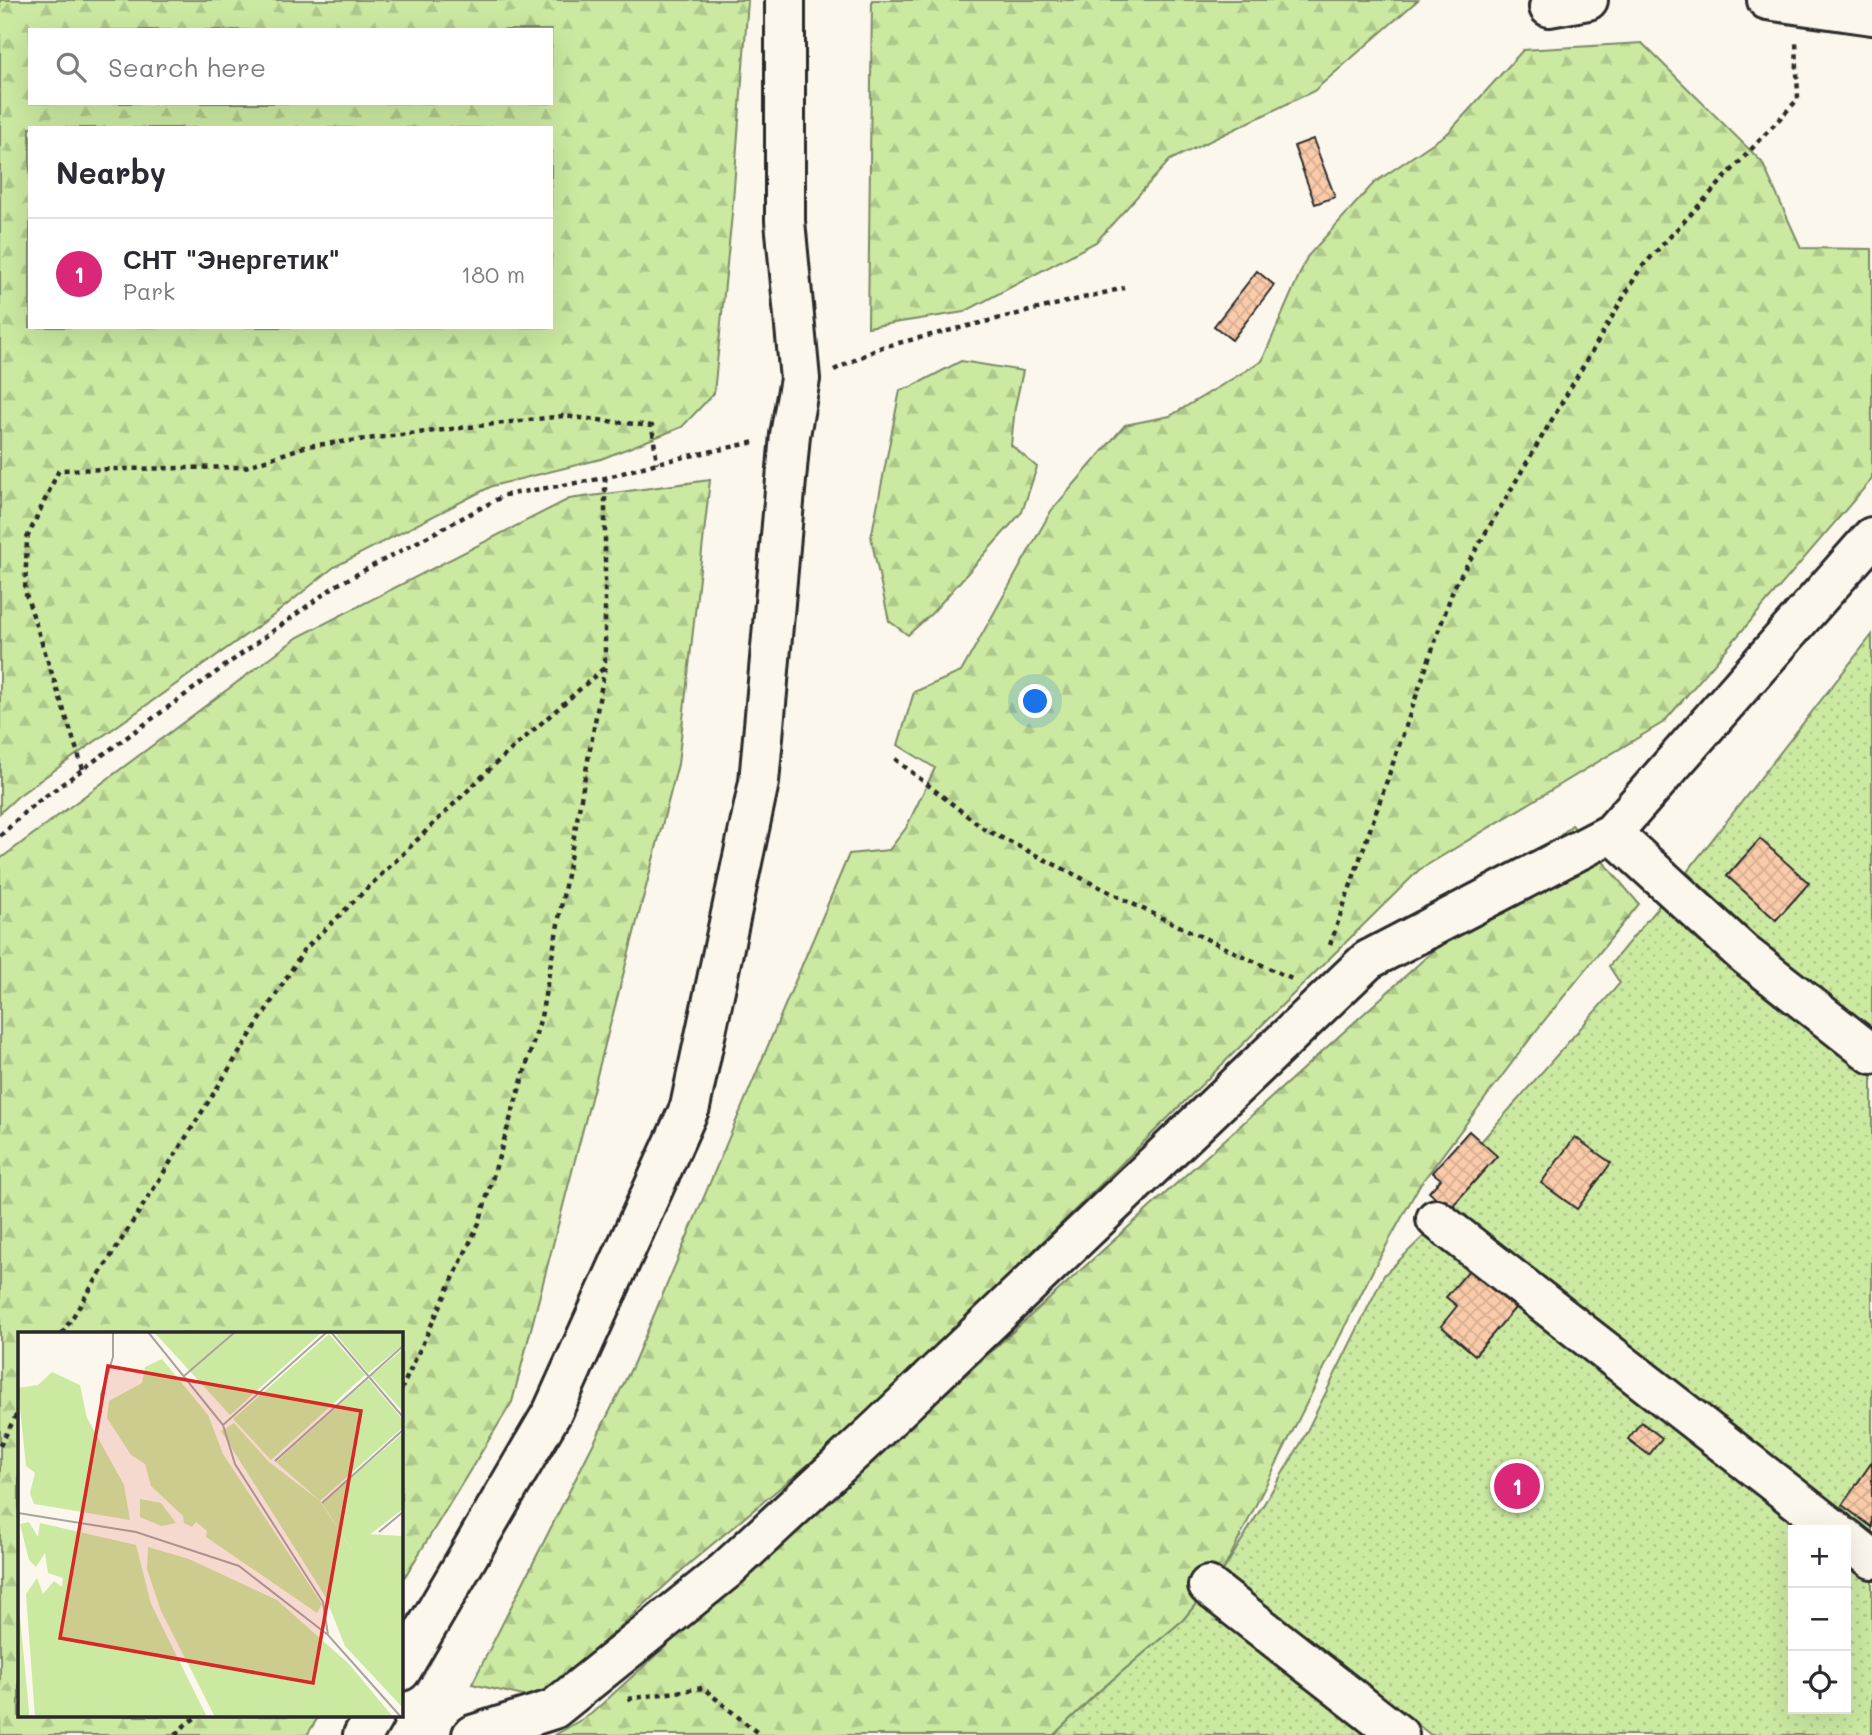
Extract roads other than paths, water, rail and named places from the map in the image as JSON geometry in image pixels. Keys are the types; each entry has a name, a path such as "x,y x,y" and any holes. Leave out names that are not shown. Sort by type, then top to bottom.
{"street":[{"path":"402,1669 553,1411 690,1107 759,782 790,435 800,379 785,221 785,0"},
{"path":"1549,7 1588,0"},
{"path":"1781,2 1872,15"},
{"path":"472,1735 554,1709 725,1571 889,1419 1368,960 1612,833 1872,537"},
{"path":"1612,833 1743,953 1872,1054"},
{"path":"1436,1219 1829,1525"},
{"path":"1851,1542 1872,1559"},
{"path":"1208,1586 1399,1735"},
{"path":"363,1735 373,1718"}],"place":[{"name":"СНТ \"Энергетик\"","path":"1517,1486"}]}
